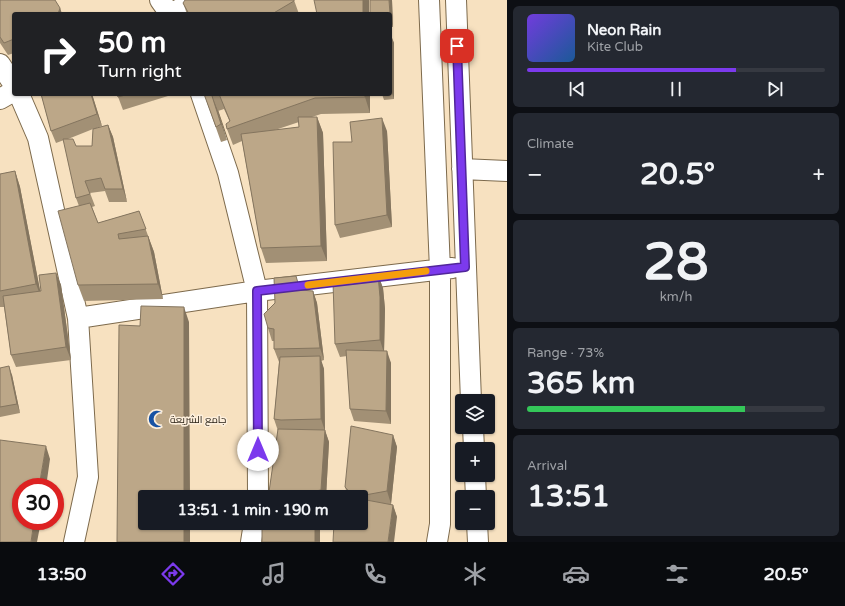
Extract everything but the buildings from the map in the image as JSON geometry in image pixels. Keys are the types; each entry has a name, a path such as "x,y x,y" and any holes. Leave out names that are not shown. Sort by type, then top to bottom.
{"street":[{"path":"160,0 169,12"},
{"path":"174,12 197,0"},
{"path":"429,0 440,270 440,524 437,542"},
{"path":"456,0 471,394"},
{"path":"0,64 12,82"},
{"path":"0,99 12,92"},
{"path":"20,96 38,138 78,318 88,477 74,542"},
{"path":"202,96 228,173 257,291 258,490"},
{"path":"462,169 507,171"},
{"path":"78,318 257,291 465,267"},
{"path":"251,542 253,530"},
{"path":"477,530 478,542"}],"slow traffic":[{"path":"308,285 426,271"}],"place":[{"name":"جامع الشريعة","path":"157,419"}],"route":[{"path":"258,450 257,291 465,267 457,46"}]}
